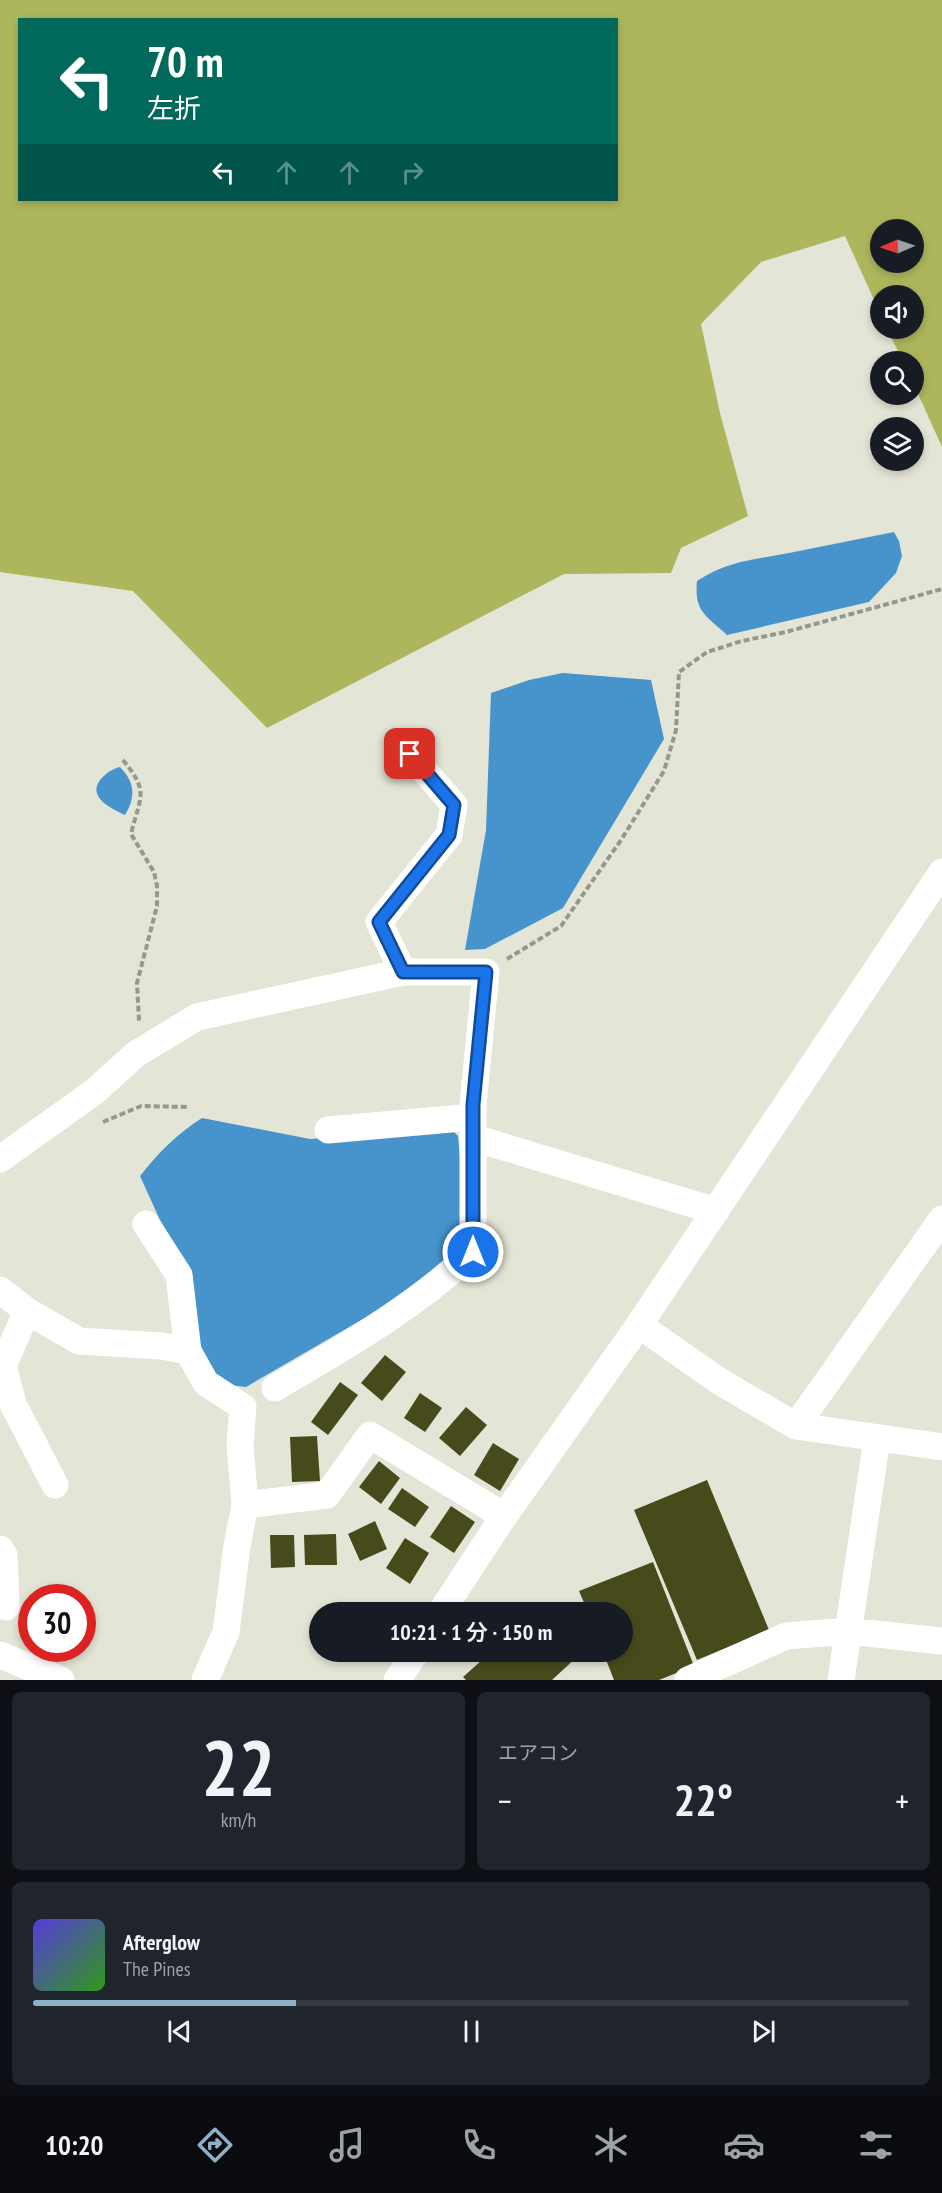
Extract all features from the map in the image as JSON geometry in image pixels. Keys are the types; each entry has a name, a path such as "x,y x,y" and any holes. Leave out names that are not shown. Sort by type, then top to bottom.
{"street":[{"path":"403,972 379,922 449,835 454,805 410,754"},
{"path":"448,1602 504,1516 639,1325 942,872"},
{"path":"0,1159 94,1092 136,1054 197,1017 403,972 486,972 473,1127 473,1252 422,1297 348,1345 275,1388"},
{"path":"328,1130 473,1127 716,1211"},
{"path":"146,1224 179,1275 188,1351 206,1383 243,1407 240,1445 245,1505 226,1632 205,1680"},
{"path":"796,1426 938,1231"},
{"path":"0,1290 27,1311 79,1341 161,1346 188,1351"},
{"path":"27,1311 3,1366 14,1404 55,1485"},
{"path":"639,1325 719,1381 796,1426 942,1447"},
{"path":"245,1505 327,1495 370,1435 504,1516"},
{"path":"841,1680 877,1439"},
{"path":"0,1549 4,1555 6,1607"},
{"path":"688,1680 786,1636 848,1631 942,1641"},
{"path":"0,1655 61,1680"},
{"path":"397,1680 409,1662"}],"path":[{"path":"486,972 561,926 621,840 664,771 676,730 679,672 708,652 742,641 786,632 942,590"},
{"path":"123,760 138,777 143,794 131,834 154,872 157,886 157,906 136,983 139,1025 131,1044 136,1054"},
{"path":"94,1126 122,1112 141,1106 188,1107"}],"green space":[{"path":"0,0 942,0 942,447 923,405 924,351 898,351 892,339 924,339 924,285 870,285 870,291 845,236 761,262 701,324 720,413 748,516 681,548 671,573 564,574 267,728 133,591 0,572"}],"water":[{"path":"894,532 899,541 902,556 896,573 869,602 727,635 707,617 697,600 697,581 731,565"},
{"path":"563,673 651,680 664,739 563,908 485,949 465,950 486,830 491,693 529,680"},
{"path":"120,767 129,778 132,790 131,802 125,815 101,800 96,789 106,774"},
{"path":"202,1118 310,1139 452,1130 458,1136 467,1229 459,1247 401,1297 246,1387 229,1385 213,1373 201,1352 192,1273 160,1220 140,1176 169,1144"}],"building":[{"path":"385,1355 406,1372 382,1401 361,1383"},
{"path":"340,1382 358,1395 328,1435 311,1422"},
{"path":"420,1393 442,1408 425,1432 404,1418"},
{"path":"466,1407 487,1425 460,1456 439,1438"},
{"path":"317,1436 320,1481 292,1482 290,1437"},
{"path":"493,1443 519,1459 500,1491 474,1475"},
{"path":"379,1461 400,1478 381,1504 359,1487"},
{"path":"707,1480 769,1630 697,1660 634,1510"},
{"path":"402,1488 429,1507 415,1527 388,1509"},
{"path":"451,1506 475,1522 454,1553 430,1537"},
{"path":"375,1521 387,1549 360,1561 348,1534"},
{"path":"336,1534 337,1565 305,1565 304,1535"},
{"path":"270,1535 294,1535 295,1567 271,1568"},
{"path":"405,1538 429,1553 410,1584 386,1568"},
{"path":"653,1562 694,1666 659,1680 614,1680 607,1662 633,1662 633,1602 584,1602 579,1591"},
{"path":"480,1662 571,1662 552,1680 466,1680 463,1677"}],"route":[{"path":"410,754 454,805 449,835 379,922 403,972 486,972 473,1105 473,1252"}]}
